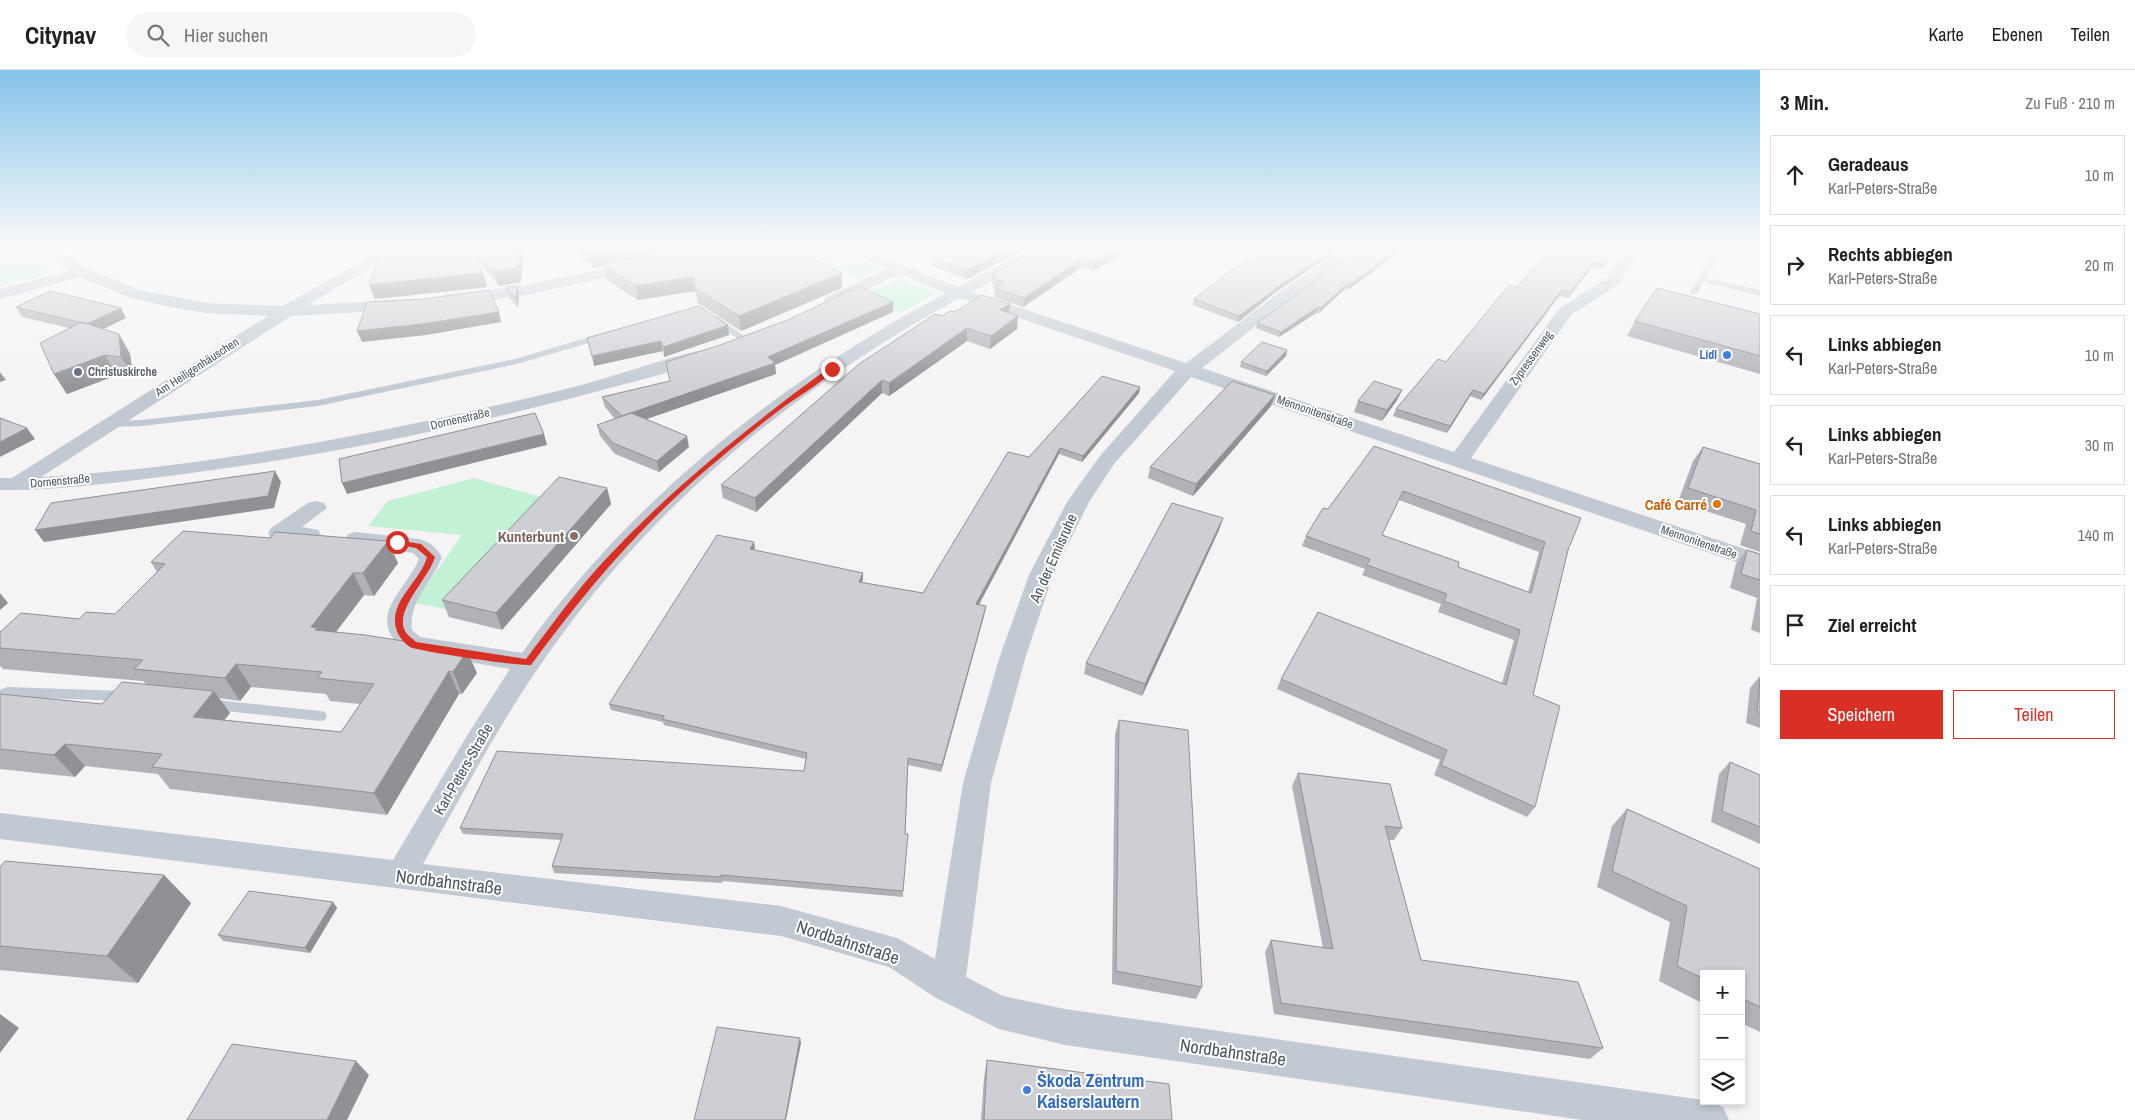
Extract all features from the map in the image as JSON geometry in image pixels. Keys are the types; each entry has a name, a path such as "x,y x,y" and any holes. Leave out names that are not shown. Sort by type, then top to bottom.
{"street":[{"path":"146,296 222,309 292,310 413,304"},
{"name":"Am Heiligenhäuschen","path":"5,488 110,424 238,340 314,296"},
{"path":"443,301 481,296"},
{"path":"817,307 830,296"},
{"name":"Karl-Peters-Straße","path":"400,876 505,697 564,614 606,564 657,511 703,469 775,410 832,369 893,329 951,296"},
{"name":"Mennonitenstraße","path":"970,296 1760,562"},
{"name":"An der Emilsruhe","path":"948,986 978,783 1012,660 1041,574 1078,502 1107,460 1179,377 1286,296"},
{"name":"Zypressenweg","path":"1460,460 1476,433 1565,312 1590,296"},
{"name":"Dornenstraße","path":"5,488 222,464 315,450 418,429 577,392 720,348 764,332"},
{"path":"316,508 279,533 419,546 431,557 428,569 403,604 399,618 400,632 414,645 528,663"},
{"name":"Nordbahnstraße","path":"0,826 781,921 898,954 948,986 999,1012 1065,1027 1710,1120"}],"lane":[{"path":"707,314 744,339"},
{"path":"110,424 142,423 318,403 517,361 614,333"},
{"path":"0,699 7,692 140,697"},
{"path":"197,703 320,716"}],"green space":[{"path":"862,296 931,296 901,313"},
{"path":"474,478 548,499 445,609 414,603 462,535 368,526 388,501"}],"building":[{"path":"39,296 71,296 121,308 87,324 16,307"},
{"path":"445,296 492,296 499,312 422,324 357,331 367,302"},
{"path":"707,296 787,296 739,316"},
{"path":"838,296 880,296 893,302 768,357 775,363 622,416 602,397 670,381 666,362 720,345 790,319"},
{"path":"980,296 985,296 1010,304 1000,310 1018,316 991,336 967,328 889,383 882,380 755,498 721,485 859,364 935,314 942,316 950,311 955,312"},
{"path":"1198,296 1266,296 1239,316 1194,299"},
{"path":"1294,296 1334,296 1321,308 1318,307 1281,332 1257,323"},
{"path":"1500,296 1558,296 1484,394 1473,390 1450,426 1396,409 1438,359 1446,362"},
{"path":"1652,296 1689,296 1760,314 1760,356 1635,321"},
{"path":"699,306 728,325 663,347 661,341 592,356 587,338"},
{"path":"82,322 119,334 121,357 105,355 54,374 40,343"},
{"path":"1262,342 1287,350 1267,371 1241,362"},
{"path":"1102,376 1140,387 1083,456 1060,448 976,604 986,606 942,765 908,758 905,834 908,834 903,891 721,875 721,877 552,866 563,834 460,828 497,751 804,771 807,753 662,719 664,716 609,704 717,535 754,542 750,549 863,573 859,582 923,593 1008,452 1029,457"},
{"path":"1232,381 1275,395 1196,484 1150,467"},
{"path":"1374,381 1402,390 1387,410 1358,401"},
{"path":"535,413 544,434 342,483 339,459"},
{"path":"631,413 687,436 657,461 613,443 597,425"},
{"path":"0,418 27,428 0,442"},
{"path":"1374,446 1581,518 1568,550 1533,695 1560,706 1535,807 1441,765 1447,750 1281,679 1318,612 1506,685 1520,630 1444,601 1447,594 1367,565 1370,559 1306,536 1323,508 1328,509","holes":["1403,491 1545,542 1531,593 1458,567 1459,562 1382,535"]},
{"path":"1703,447 1760,464 1760,534 1751,531 1756,510 1688,488"},
{"path":"275,471 268,496 35,530 51,503"},
{"path":"559,477 607,488 496,613 442,600"},
{"path":"1172,503 1223,518 1145,684 1086,663"},
{"path":"183,531 270,538 275,532 388,541 363,573 353,573 311,627 317,628 315,630 365,635 467,651 453,672 449,671 374,793 152,767 162,754 65,744 54,755 0,749 0,694 102,704 122,682 214,691 193,717 341,732 374,684 317,678 322,672 236,664 225,678 134,669 143,660 0,648 0,632 21,613 79,619 86,612 115,614 165,564 151,562"},
{"path":"1747,550 1760,554 1760,580 1741,574"},
{"path":"1760,679 1760,713 1757,711"},
{"path":"1119,720 1188,730 1202,987 1116,971"},
{"path":"1730,762 1760,775 1760,827 1722,811"},
{"path":"1298,773 1390,784 1402,828 1385,826 1421,960 1578,982 1603,1048 1281,1003 1271,940 1333,949"},
{"path":"1627,809 1760,869 1760,1007 1745,1000 1745,970 1700,970 1700,977 1677,966 1687,906 1612,871"},
{"path":"5,861 164,875 107,956 0,946 0,867"},
{"path":"249,891 333,902 305,948 218,935"},
{"path":"717,1027 800,1038 785,1120 694,1120"},
{"path":"232,1044 356,1061 327,1120 187,1120"},
{"path":"987,1060 1169,1084 1172,1120 984,1120"}],"place":[{"name":"Lidl","path":"1727,355"},
{"name":"Christuskirche","path":"78,372"},
{"name":"Café Carré","path":"1717,504"},
{"name":"Kunterbunt","path":"574,536"},
{"name":"Škoda Zentrum Kaiserslautern","path":"1027,1090"}],"route":[{"path":"397,542 419,546 431,557 428,569 403,604 399,618 400,632 414,645 528,663 564,614 606,564 657,511 703,469 775,410 832,369"}]}
